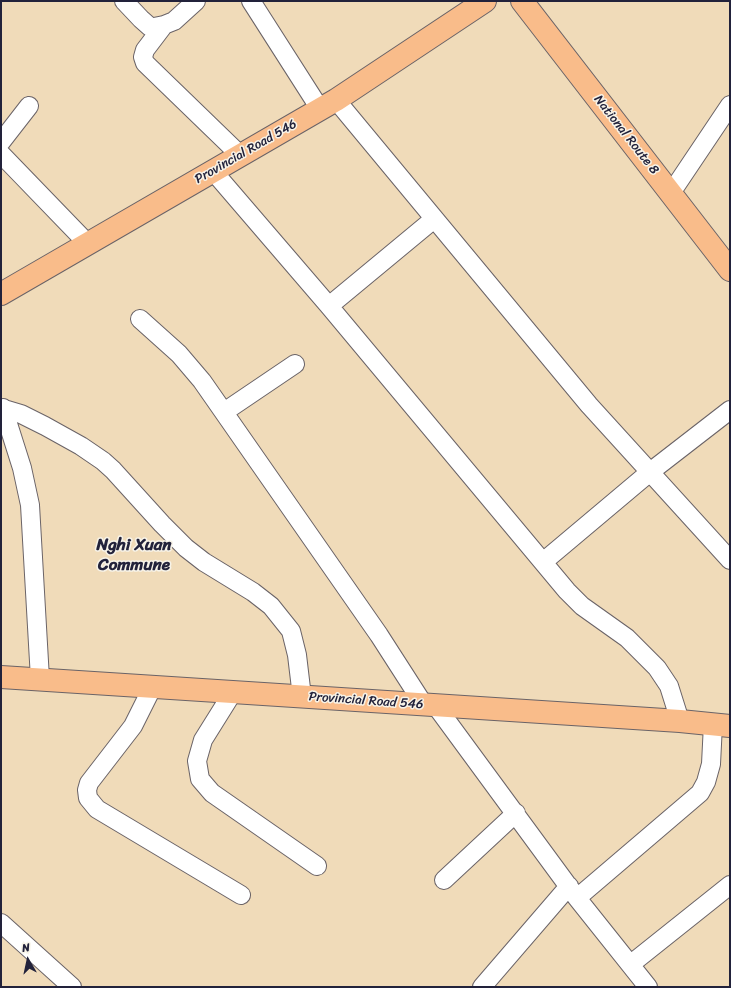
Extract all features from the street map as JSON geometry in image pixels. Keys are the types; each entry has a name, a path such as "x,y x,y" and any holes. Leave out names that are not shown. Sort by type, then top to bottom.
{"main road":[{"name":"Provincial Road 546","path":"1,294 328,104 485,1"},
{"name":"National Route 8","path":"522,1 730,270"},
{"name":"Provincial Road 546","path":"1,678 40,679 152,688 680,721 721,725"}],"street":[{"path":"124,1 150,27 164,26 174,21 196,1"},
{"path":"251,1 328,104 434,219 589,405 730,560"},
{"path":"164,26 145,50 143,57 145,63 240,155"},
{"path":"670,193 730,105"},
{"path":"1,142 29,106"},
{"path":"1,154 88,244"},
{"path":"212,171 329,306 543,562 582,606 627,638 657,668 669,686 680,721"},
{"path":"329,306 434,219"},
{"path":"140,319 190,366 430,705 516,813 573,892 648,987"},
{"path":"224,412 295,364"},
{"path":"2,408 22,468 30,505 40,679"},
{"path":"2,408 45,426 82,446 103,461 186,548 204,562 253,592 271,606 291,631 297,654 302,697"},
{"path":"543,562 650,472 730,410"},
{"path":"152,688 133,726 89,783 87,790 88,798 97,809 242,895"},
{"path":"233,692 203,740 197,761 200,779 212,793 318,866"},
{"path":"482,987 573,892 688,804 704,787 721,725"},
{"path":"444,880 516,813"},
{"path":"631,964 730,885"},
{"path":"1,923 72,987"}],"district":[{"name":"Nghi Xuan Commune","path":"134,556"}]}
